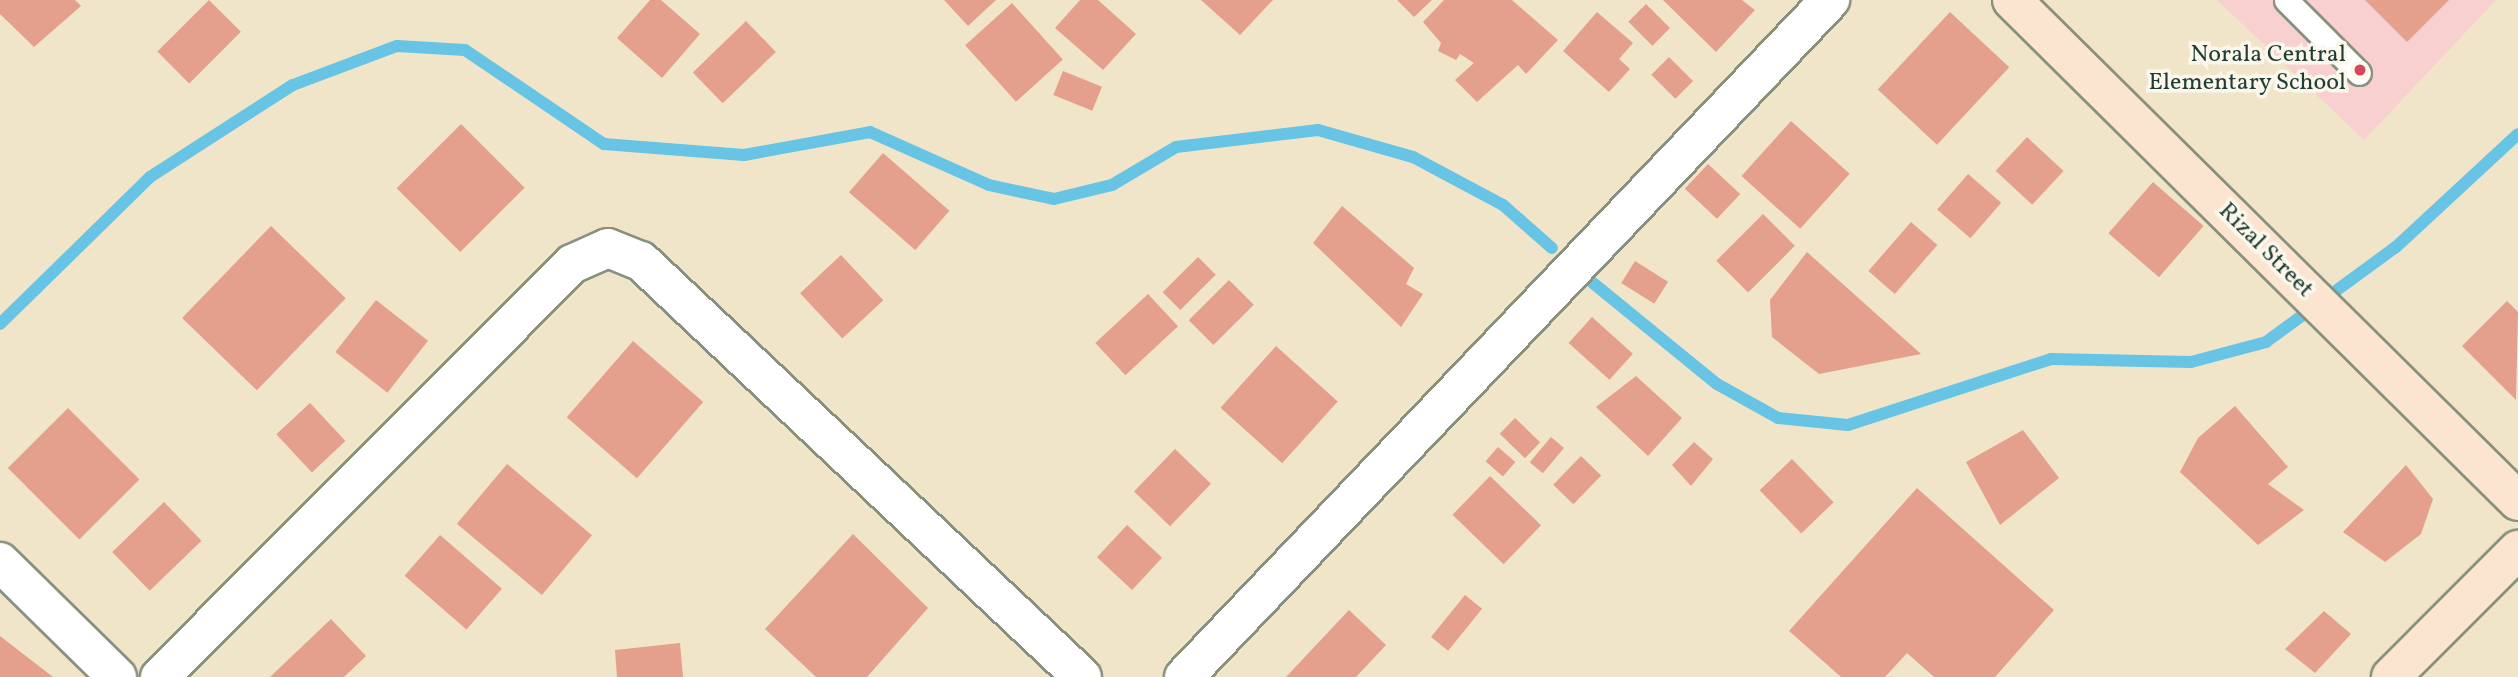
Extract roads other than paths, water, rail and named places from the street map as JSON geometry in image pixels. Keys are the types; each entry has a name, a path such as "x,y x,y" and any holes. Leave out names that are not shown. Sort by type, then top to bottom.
{"main road":[{"name":"Rizal Street","path":"2012,0 2518,501"},
{"path":"2518,520 2518,529"},
{"path":"2392,677 2518,550"}],"street":[{"path":"1184,677 1830,0"},
{"path":"160,677 572,264 608,248 641,261 1082,677"},
{"path":"0,562 117,677"}],"lane":[{"path":"2286,0 2359,73"}],"waterway":[{"path":"0,324 150,177 293,85 397,46 465,50 604,144 744,155 870,132 989,185 1054,199 1112,185 1176,147 1318,130 1413,157 1503,205 1552,248"},
{"path":"1593,283 1717,384 1778,418 1848,425 2051,359 2191,362 2266,342 2396,247 2518,134"}],"place":[{"name":"Norala Central Elementary School","path":"2360,70"}]}
